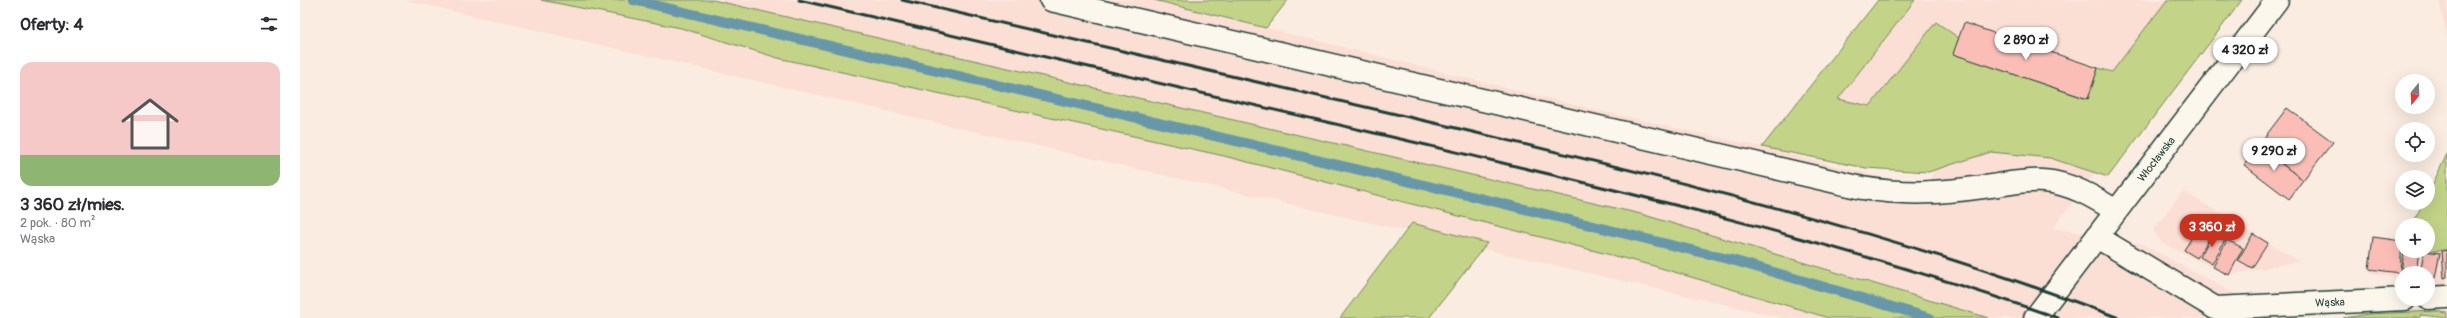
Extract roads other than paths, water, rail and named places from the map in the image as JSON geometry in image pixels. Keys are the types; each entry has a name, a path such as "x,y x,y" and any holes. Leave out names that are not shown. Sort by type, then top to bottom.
{"street":[{"path":"1051,0 1862,188 1897,194 1939,193 2043,181 2067,186 2092,196 2116,211"},
{"name":"Włocławska","path":"2035,318 2277,0"},
{"path":"2097,237 2224,313"},
{"path":"2435,298 2447,297"},
{"name":"Wąska","path":"2224,313 2255,305 2395,299"}],"waterway":[{"path":"633,0 1488,200 1732,260 1930,318"}],"railway":[{"path":"799,0 1409,141 1655,200 1898,266 2058,318"},
{"path":"902,0 1426,121 1689,185 1863,232 2034,287 2119,318"}]}
